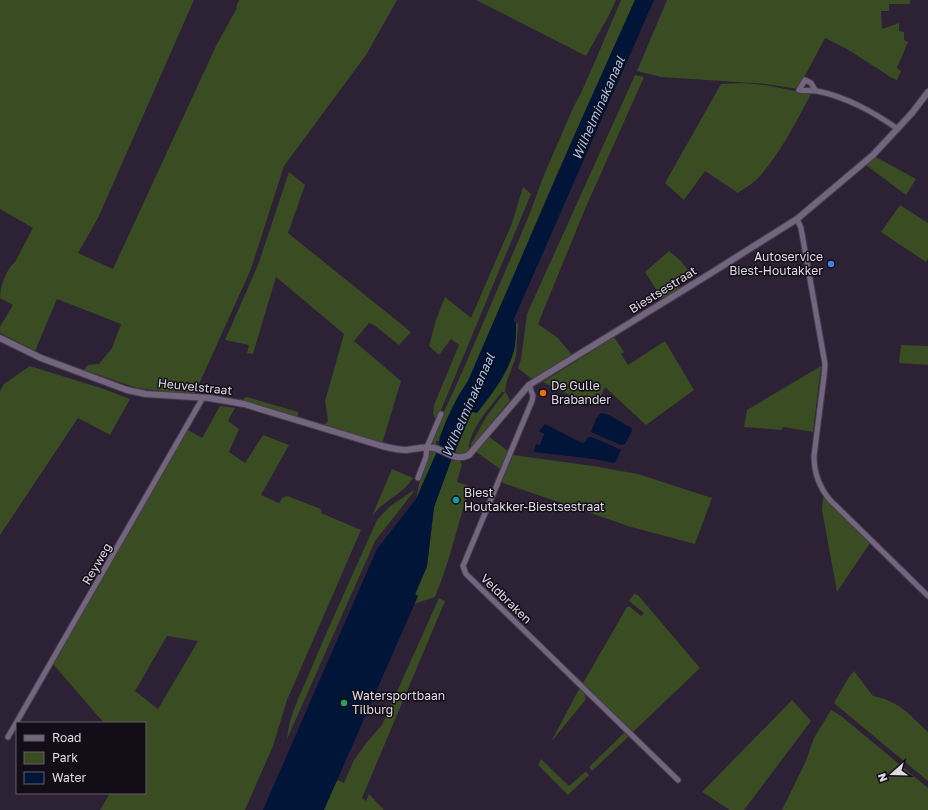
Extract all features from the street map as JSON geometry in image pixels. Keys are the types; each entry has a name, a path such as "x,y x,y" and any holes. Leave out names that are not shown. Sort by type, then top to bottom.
{"street":[{"path":"814,90 840,96 898,129"},
{"name":"Biestsestraat","path":"392,448 405,450 427,447 435,448 456,457 464,457 469,454 529,385 708,276 797,219 873,155 912,113 928,92"},
{"path":"797,219 801,228 825,364 814,456 814,466 817,478 821,488 830,500 928,596"},
{"name":"Heuvelstraat","path":"0,338 41,358 127,390 146,394 208,398 244,404 392,448"},
{"name":"Veldbraken","path":"529,385 533,396 532,401 463,566 464,570 466,574 678,780"},
{"name":"Reyweg","path":"17,722 201,401"},
{"path":"418,478 426,457 427,447 441,414"},
{"name":"Reyweg","path":"8,737 16,723"}],"green space":[{"path":"0,0 194,0 98,218 78,253 113,269 216,46 237,8 236,7 239,0 397,0 366,55 284,166 251,269 195,393 185,394 137,388 84,370 88,365 99,364 112,348 121,324 57,299 35,351 0,333 0,327 13,305 0,298 2,283 33,228 0,209"},
{"path":"476,0 616,0 586,56"},
{"path":"621,0 635,0 557,174 468,381 458,396 439,441 436,441 436,447 432,442 433,436 528,218 544,175"},
{"path":"667,0 910,0 910,4 889,4 889,11 881,11 882,29 899,23 899,31 904,32 904,40 908,42 897,68 901,71 897,80 847,49 825,38 798,89 766,84 661,77 637,71"},
{"path":"635,75 644,77 585,209 538,324 558,338 572,355 533,380 518,368 521,359 527,314"},
{"path":"743,83 765,85 811,94 781,147 768,167 755,181 738,193 705,171 684,200 665,183 721,84"},
{"path":"876,157 916,179 906,195 866,165"},
{"path":"289,172 305,185 288,233 411,332 399,345 374,325 369,323 354,341 401,381 382,444 324,425 328,421 325,401 344,334 276,277 253,354 247,353 249,345 225,340 258,265"},
{"path":"523,187 531,194 436,422 433,413 434,405 459,345 451,339 439,355 429,346 436,320 445,297 471,318 512,223"},
{"path":"900,205 928,223 928,259 926,262 881,232"},
{"path":"669,251 682,262 689,272 677,279 681,288 663,300 645,272"},
{"path":"516,323 518,324 516,356 505,391 510,400 471,448 471,444 486,417 505,392 502,392 480,420 475,429 471,437 469,452 466,455 457,455 455,451 472,411 514,351"},
{"path":"614,337 624,352 621,354 628,365 665,341 694,390 646,425 605,387 596,406 543,382"},
{"path":"901,345 928,346 928,365 899,363"},
{"path":"30,366 104,389 130,399 110,435 78,418 0,535 0,391 4,384"},
{"path":"821,366 813,432 783,427 782,430 744,427 747,410"},
{"path":"247,397 298,412 298,417 243,401 244,398"},
{"path":"220,406 235,408 228,421 239,429 229,452 245,463 263,435 289,445 261,495 279,503 282,498 287,496 321,509 321,513 361,530 287,700 273,746 245,810 100,810 109,794 146,794 146,722 103,722 53,664 188,430 202,438","holes":["167,636 198,641 158,709 135,691"]},
{"path":"488,436 508,451 500,469 475,451"},
{"path":"430,452 437,452 416,499 421,475"},
{"path":"513,455 638,474 712,498 695,544 631,527 503,483 502,481"},
{"path":"456,459 462,464 457,482 470,486 450,556 435,597 411,605 427,566 434,507 451,460 454,461"},
{"path":"392,469 413,478 404,489 372,516"},
{"path":"414,490 375,541 287,739 290,721 296,703 377,520 389,507"},
{"path":"823,497 870,543 837,592 822,510"},
{"path":"634,594 638,595 700,668 632,733 583,683 627,607 629,606 641,616 644,613 629,601"},
{"path":"439,598 445,601 362,798 366,801 369,794 384,810 323,810 337,780 344,783 354,760 382,725"},
{"path":"854,671 873,696 885,699 899,706 928,732 928,781 834,703"},
{"path":"579,689 581,689 584,693 586,699 551,742"},
{"path":"792,700 811,721 744,810 730,810 702,792"},
{"path":"831,710 841,716 928,788 928,810 782,810 805,763 814,738"},
{"path":"625,732 629,736 592,771 589,767"},
{"path":"541,759 569,786 585,772 589,775 568,795 538,765"}],"water":[{"name":"Wilhelminakanaal","path":"635,0 654,0 513,321 516,323 516,334 514,351 511,360 503,376 477,413 472,412 452,458 434,507 427,566 415,594 418,596 324,810 263,810 377,549 416,499 439,447 442,431 454,404 468,381"},
{"path":"601,413 609,415 631,428 632,431 625,444 621,445 591,432 596,419"},
{"path":"545,424 582,443 585,442 588,437 592,437 621,450 614,463 594,459 534,452 536,444 540,445 544,434 539,431"}],"place":[{"name":"Autoservice Biest-Houtakker","path":"831,264"},
{"name":"De Gulle Brabander","path":"543,393"},
{"name":"Biest Houtakker-Biestsestraat","path":"456,500"},
{"name":"Watersportbaan Tilburg","path":"344,703"}]}
